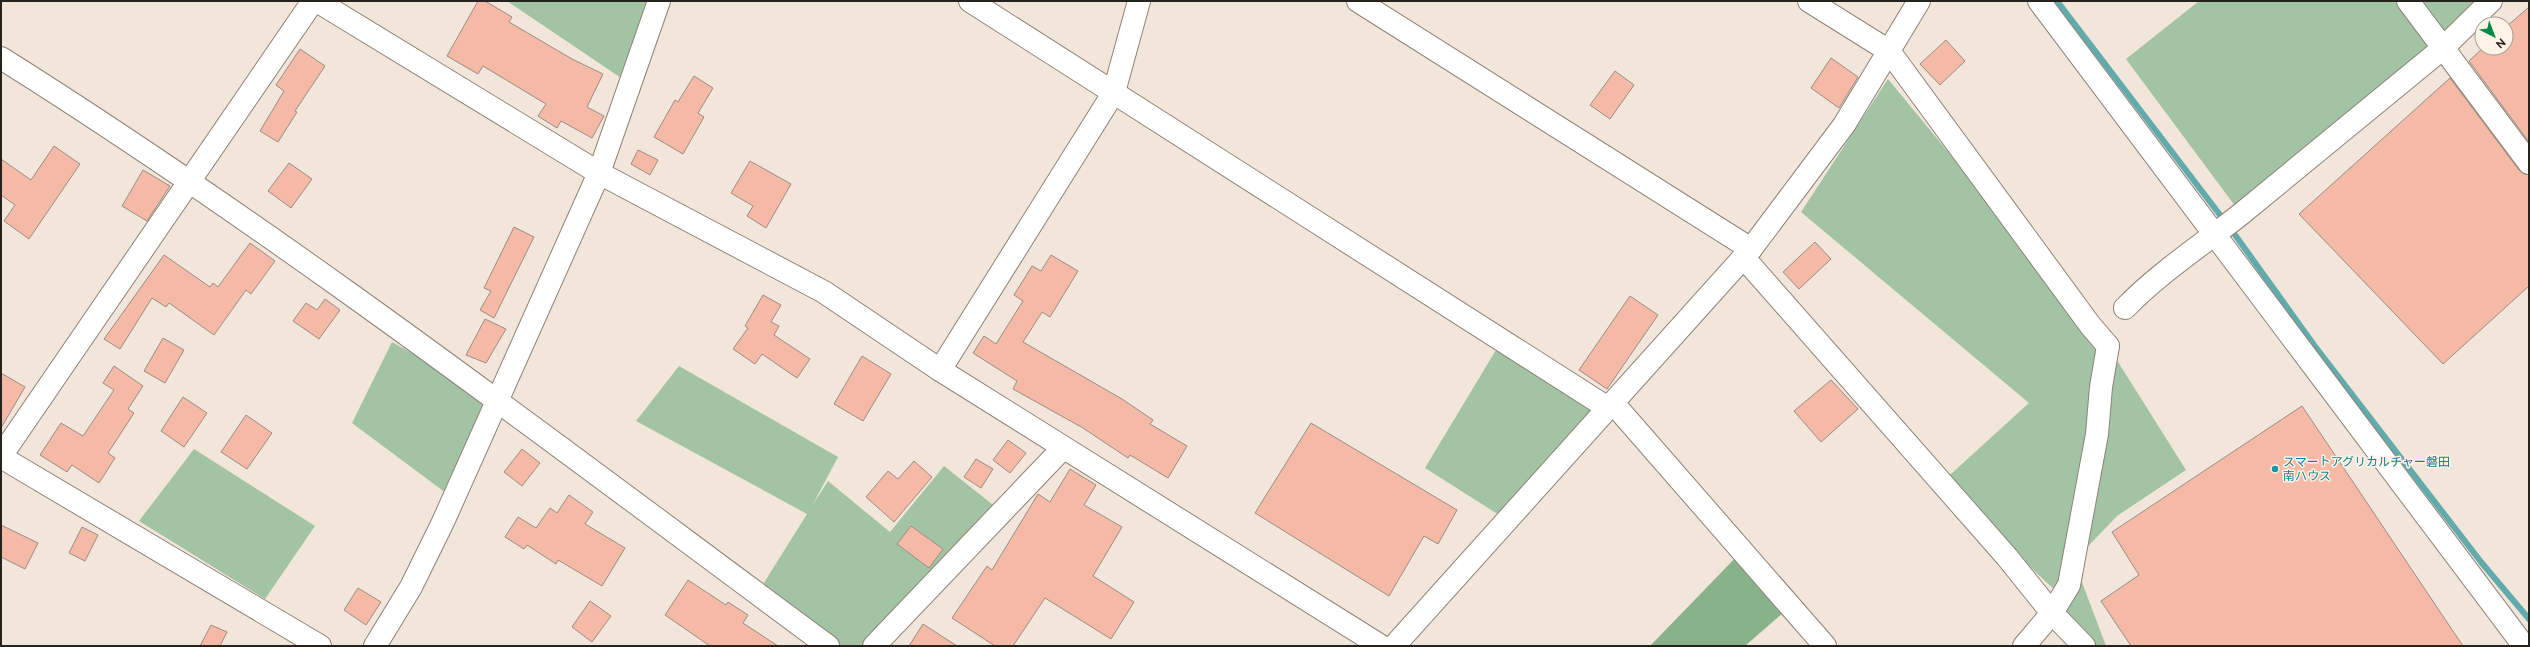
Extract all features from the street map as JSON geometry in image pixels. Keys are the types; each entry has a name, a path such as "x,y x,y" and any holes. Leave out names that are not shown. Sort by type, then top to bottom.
{"street":[{"path":"313,1 1,457 320,646"},
{"path":"317,1 599,173 822,293 824,292 940,370 1381,646"},
{"path":"375,646 411,587 443,522 496,400 599,173 659,1"},
{"path":"970,1 1610,406 1825,646"},
{"path":"940,370 1114,92 1139,1"},
{"path":"1358,1 1747,253 2007,557 2052,613 2084,646"},
{"path":"1809,1 1889,51 2090,325 2108,346 2101,387 2097,434 2069,585 2052,613 2024,646"},
{"path":"1394,646 1747,253 1844,125 1919,1"},
{"path":"2039,1 2524,646"},
{"path":"2408,1 2442,49 2529,164"},
{"path":"2125,308 2145,288 2214,233 2238,217 2442,49 2491,1"},
{"path":"1,58 190,180 496,400 828,646"},
{"path":"874,646 1063,448"}],"green space":[{"path":"507,1 659,1 630,84"},
{"path":"2199,1 2489,1 2241,214 2126,59"},
{"path":"1888,79 2108,346 2186,470 2117,516 2074,561 2106,646 2083,646 2052,613 2060,595 1941,483 2029,403 1801,212"},
{"path":"1502,340 1608,408 1507,520 1425,468"},
{"path":"392,342 496,400 446,493 352,423"},
{"path":"679,366 838,457 812,506 828,481 890,532 944,466 1002,512 874,646 828,646 757,594 807,514 636,421"},
{"path":"194,449 315,526 265,599 139,521"},
{"path":"1742,551 1783,613 1745,646 1650,646"}],"building":[{"path":"478,1 485,1 512,17 509,22 572,59 603,74 587,107 604,116 592,138 561,121 557,128 538,116 546,104 483,66 478,74 447,56"},
{"path":"2529,7 2529,142 2469,61 2474,56 2514,56 2514,20"},
{"path":"1946,40 1965,61 1940,85 1920,64"},
{"path":"300,49 325,66 295,111 297,112 278,142 260,131 284,91 276,85"},
{"path":"1831,58 1858,77 1839,108 1811,88"},
{"path":"1615,71 1634,85 1610,119 1590,105"},
{"path":"694,76 713,88 698,113 704,117 683,154 654,137 675,100 678,102"},
{"path":"2450,78 2519,170 2529,175 2529,286 2443,364 2299,214"},
{"path":"54,146 80,164 29,239 4,221 15,205 1,195 1,159 31,180"},
{"path":"638,150 658,160 650,175 631,164"},
{"path":"750,161 791,184 766,228 747,216 753,206 731,193"},
{"path":"289,163 312,179 291,208 268,191"},
{"path":"143,170 170,186 147,221 122,206"},
{"path":"514,227 534,237 494,318 480,310 491,291 484,288"},
{"path":"1815,242 1831,259 1799,289 1783,272"},
{"path":"250,243 275,261 251,294 246,290 214,335 169,303 166,307 152,298 120,349 104,339 164,255 210,287 213,283 218,287"},
{"path":"1051,255 1078,271 1050,317 1042,312 1023,342 1122,399 1153,420 1150,424 1187,446 1168,478 1130,455 1128,458 1083,428 1013,389 1017,381 973,353 984,336 996,344 1023,301 1014,295 1032,266 1041,271"},
{"path":"763,295 781,305 771,322 779,326 774,335 810,359 797,378 762,354 755,364 733,349 748,328 745,326"},
{"path":"1630,296 1658,315 1607,389 1579,370"},
{"path":"325,299 340,310 319,339 293,321 306,303 317,310"},
{"path":"485,319 506,329 486,363 466,355"},
{"path":"163,338 184,350 165,383 144,371"},
{"path":"862,356 891,374 863,421 834,404"},
{"path":"114,366 143,386 128,409 134,413 108,453 115,458 99,483 72,465 67,472 40,455 61,423 83,436 114,390 103,383"},
{"path":"1,373 25,387 1,428"},
{"path":"1831,380 1858,409 1821,442 1794,411"},
{"path":"183,397 207,413 184,447 161,431"},
{"name":"スマートアグリカルチャー磐田 南ハウス","path":"2302,406 2463,646 2131,646 2101,601 2139,575 2112,532"},
{"path":"246,415 272,433 247,469 221,452"},
{"path":"1311,423 1457,510 1438,544 1424,536 1389,596 1255,513"},
{"path":"1008,440 1026,453 1010,473 993,460"},
{"path":"522,449 540,463 522,486 504,472"},
{"path":"976,459 993,469 981,488 964,477"},
{"path":"914,461 932,477 894,522 866,497 888,471 898,479"},
{"path":"1070,469 1096,485 1084,505 1122,527 1093,576 1134,602 1111,639 1045,598 1013,646 995,646 952,618 987,566 992,570 1038,494 1050,502"},
{"path":"569,495 593,512 585,524 625,548 602,586 558,560 556,564 527,545 524,549 505,537 518,517 536,528 550,508 557,513"},
{"path":"1,525 38,543 25,569 1,557"},
{"path":"911,526 943,549 929,568 897,544"},
{"path":"82,527 98,535 85,561 69,553"},
{"path":"688,580 726,605 728,602 748,615 743,623 778,646 710,646 665,615"},
{"path":"358,588 381,602 366,625 344,610"},
{"path":"590,601 611,616 592,642 572,627"},
{"path":"923,624 957,646 909,646"},
{"path":"211,625 227,632 220,646 200,646"}],"waterway":[{"path":"2057,1 2233,232 2314,345 2481,562 2529,619"}],"place":[{"name":"スマートアグリカルチャー磐田 南ハウス","path":"2275,469"}]}
